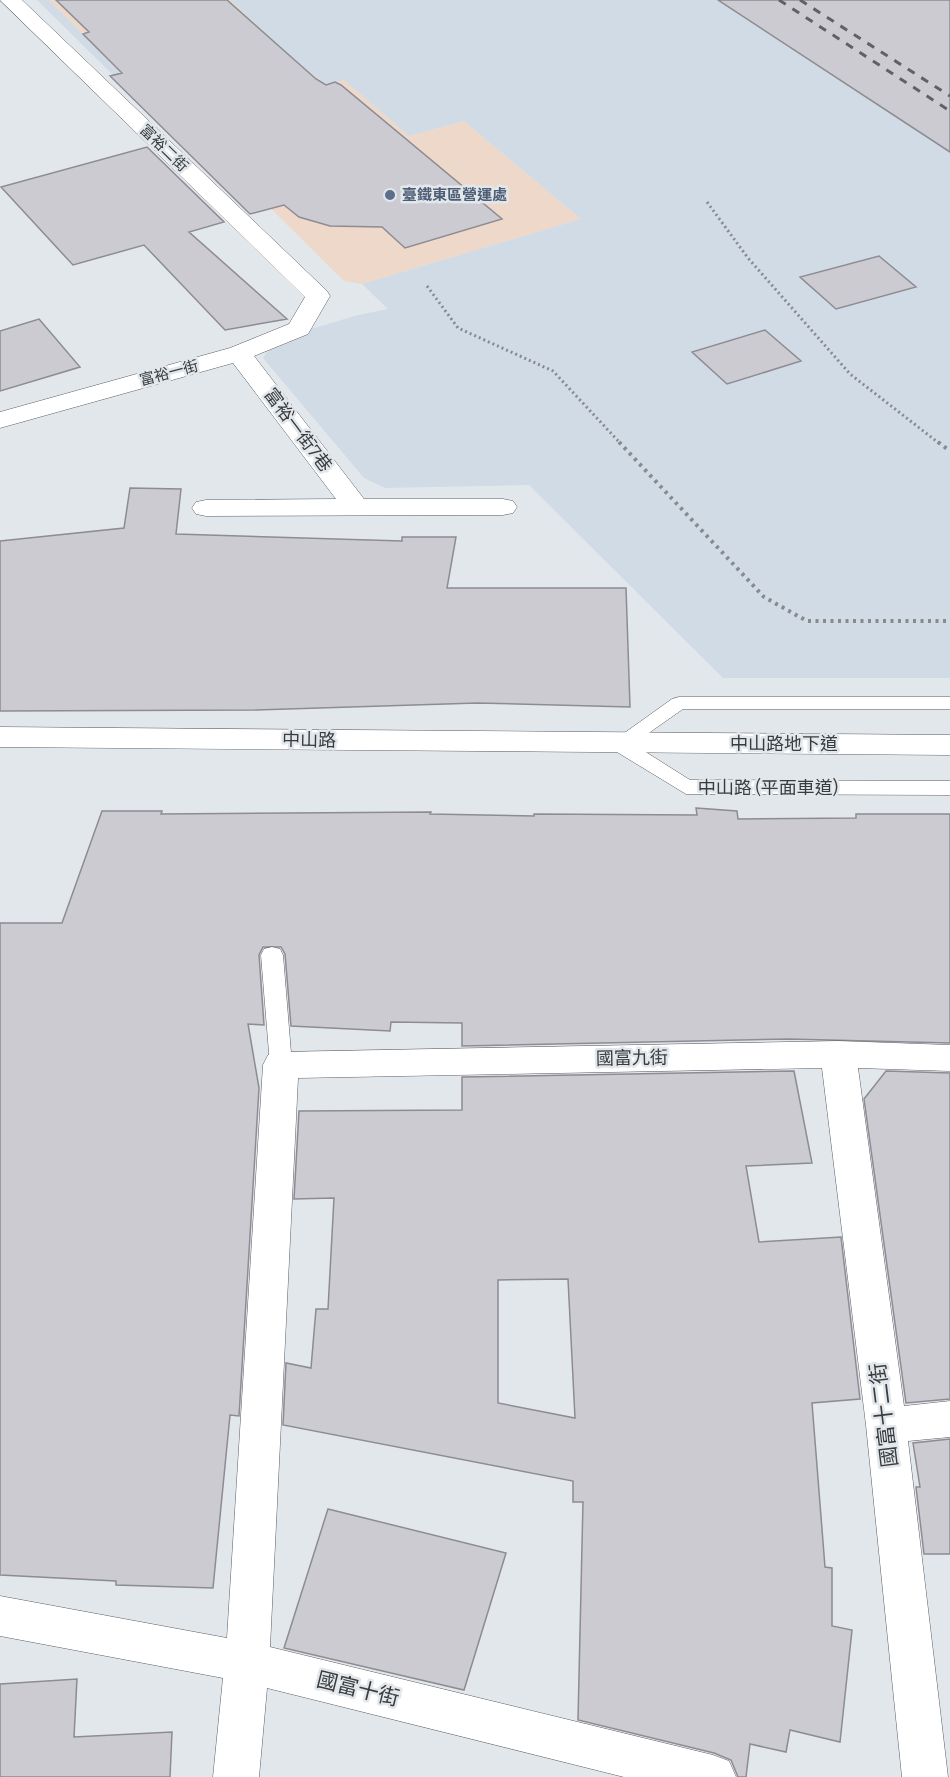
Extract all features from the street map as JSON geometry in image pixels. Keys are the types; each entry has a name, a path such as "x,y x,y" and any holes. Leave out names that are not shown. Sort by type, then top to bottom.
{"street":[{"name":"富裕二街","path":"10,0 318,296"},
{"name":"富裕一街","path":"0,420 240,353 299,328 318,296"},
{"name":"富裕一街7巷","path":"240,353 356,507"},
{"path":"206,508 503,507"},
{"name":"中山路","path":"0,737 619,744"},
{"name":"中山路地下道","path":"619,744 950,745"},
{"name":"國富九街","path":"297,1065 838,1054 950,1058"},
{"name":"國富十二街","path":"838,1054 886,1425 925,1777"},
{"path":"236,1777 248,1662 297,1065"},
{"path":"886,1425 950,1419"},
{"name":"國富十街","path":"0,1616 248,1662 713,1777"}],"lane":[{"path":"619,744 679,702 950,703"},
{"name":"中山路 (平面車道)","path":"619,744 686,787 950,788"},
{"path":"272,956 297,1065"}],"path":[{"path":"707,202 748,258 850,374 950,451"},
{"path":"427,286 458,328 553,371 764,597 807,621 950,621"}],"shaded area":[{"path":"37,0 49,0 122,73 113,75"},
{"path":"49,0 230,0 318,78 344,80 409,136 464,121 581,219 362,284 344,281 243,181 221,187 110,76 122,72"},
{"path":"230,0 950,0 950,678 723,678 529,485 385,488 364,478 263,358 274,340 358,315 388,309 362,284 581,219 464,121 409,136 344,80 326,85 319,78 315,79"}],"building":[{"path":"56,0 227,0 316,79 326,85 335,82 341,85 502,219 405,248 382,227 330,226 299,217 284,205 250,214 110,76 122,73 83,34 89,32"},
{"path":"718,0 950,0 950,152"},
{"path":"147,147 224,222 189,232 287,319 225,330 144,245 73,265 1,187"},
{"path":"879,256 916,287 836,309 800,277"},
{"path":"39,319 80,367 0,391 0,331"},
{"path":"765,330 801,361 727,384 692,352"},
{"path":"130,488 181,489 176,534 402,541 402,537 456,537 447,588 626,588 630,707 477,703 256,710 0,711 0,541 124,528"},
{"path":"696,808 737,811 738,819 856,818 856,814 950,814 950,1043 788,1039 462,1046 462,1023 391,1022 390,1031 291,1026 285,954 281,947 263,947 259,955 264,1025 248,1024 259,1088 239,1416 230,1415 213,1588 116,1585 116,1581 0,1575 0,923 62,923 102,811 162,811 161,814 431,812 430,814 534,816 534,814 697,815"},
{"path":"794,1071 812,1163 746,1166 759,1242 841,1237 860,1399 812,1403 825,1567 832,1568 832,1626 852,1630 840,1742 790,1730 786,1752 750,1744 746,1777 738,1777 731,1760 714,1753 578,1720 583,1502 573,1502 573,1481 283,1425 286,1363 311,1368 316,1309 328,1309 334,1198 294,1199 299,1111 462,1110 462,1077","holes":["568,1279 575,1418 498,1403 498,1280"]},
{"path":"886,1071 950,1073 950,1399 906,1403 864,1099"},
{"path":"950,1439 950,1554 924,1554 916,1487 920,1487 913,1443"},
{"path":"328,1509 506,1553 464,1690 284,1648"},
{"path":"77,1679 74,1737 172,1732 170,1777 0,1777 0,1684"}],"railway":[{"path":"779,0 950,111"},
{"path":"800,0 950,96"}],"place":[{"name":"臺鐵東區營運處","path":"390,195"}]}
